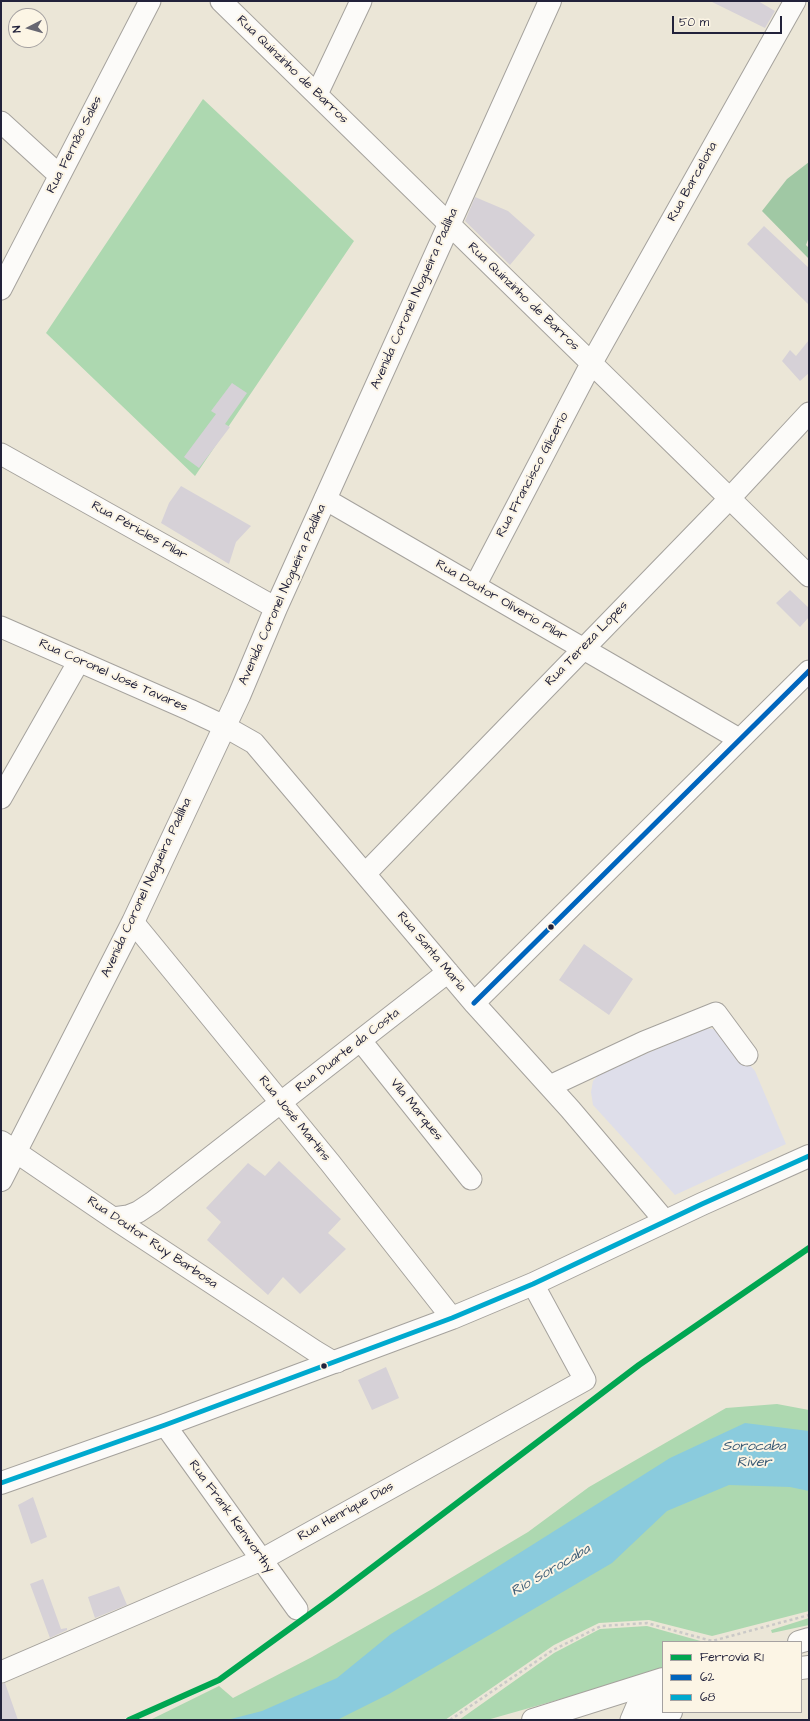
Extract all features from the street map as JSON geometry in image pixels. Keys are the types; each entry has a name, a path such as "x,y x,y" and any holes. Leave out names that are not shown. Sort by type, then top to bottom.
{"main road":[{"name":"Avenida Coronel Nogueira Padilha","path":"1,1180 9,1147 133,922 224,726 550,1"},
{"path":"1,1483 165,1425 452,1318 533,1284 665,1221 809,1156"},
{"path":"533,1720 662,1678"},
{"path":"648,1720 668,1713"}],"street":[{"name":"Rua Fernão Sales","path":"1,289 150,1"},
{"name":"Rua Quinzinho de Barros","path":"221,1 809,576"},
{"path":"317,94 361,1"},
{"name":"Rua Barcelona","path":"591,364 795,1"},
{"path":"1,122 59,175"},
{"name":"Rua Francisco Glicerio","path":"475,586 591,364"},
{"name":"Rua Tereza Lopes","path":"365,874 582,648 730,498 809,413"},
{"name":"Rua Péricles Pilar","path":"1,454 276,608"},
{"name":"Rua Doutor Oliverio Pilar","path":"325,499 739,739"},
{"name":"Rua Coronel José Tavares","path":"1,627 224,726"},
{"path":"1,798 80,661"},
{"path":"474,1003 809,671"},
{"name":"Rua Santa Maria","path":"224,726 254,744 474,1003 550,1086 665,1221"},
{"name":"Rua José Martins","path":"133,922 281,1103 452,1318"},
{"name":"Rua Duarte da Costa","path":"113,1218 133,1214 152,1202 448,972"},
{"path":"550,1086 644,1042 716,1013 747,1055"},
{"name":"Vila Marques","path":"361,1041 471,1178"},
{"name":"Rua Doutor Ruy Barbosa","path":"9,1147 113,1218 324,1357 337,1362"},
{"path":"152,1202 146,1218 145,1226 147,1235 152,1243"},
{"name":"Rua Henrique Dias","path":"1,1672 261,1560 585,1380 533,1284"},
{"path":"301,1374 306,1368 309,1358 303,1343"},
{"name":"Rua Frank Kenworthy","path":"165,1425 297,1609"},
{"path":"631,1720 637,1706 645,1700 662,1694"}],"path":[{"path":"450,1720 553,1650 601,1626 647,1623 712,1640 809,1615"}],"shaded area":[{"path":"706,1028 719,1030 755,1071 786,1144 675,1195 593,1105 591,1092 593,1081 599,1074"}],"green space":[{"path":"203,99 354,241 195,476 46,333"},
{"path":"809,162 809,237 806,245 809,248 809,259 762,211 787,179"},
{"path":"777,1404 809,1410 809,1611 712,1636 649,1620 599,1623 554,1645 445,1720 150,1720 219,1686 233,1698 312,1657 434,1588 528,1532 589,1487 726,1408"},
{"path":"809,1618 809,1625 772,1633 771,1630"},
{"path":"647,1626 700,1641 662,1641 662,1670 487,1720 459,1720 554,1653 600,1629"}],"water":[{"name":"Sorocaba River","path":"745,1423 809,1431 809,1491 790,1487 729,1485 667,1511 612,1563 389,1694 337,1720 227,1720 262,1711 337,1678 391,1634 670,1458"}],"building":[{"path":"710,1 758,1 775,11 765,28"},
{"path":"475,197 508,211 535,235 510,265 465,221"},
{"path":"764,226 809,268 809,305 747,244"},
{"path":"809,340 809,373 800,381 782,361 790,350 796,356"},
{"path":"232,383 247,393 225,424 230,427 199,468 184,457 216,414 211,411"},
{"path":"181,486 251,526 236,542 229,564 161,523 169,503"},
{"path":"790,590 809,608 809,617 800,627 776,603"},
{"path":"584,944 633,979 609,1015 559,980"},
{"path":"279,1161 341,1219 328,1233 346,1249 300,1294 283,1277 268,1295 207,1240 221,1222 206,1208 248,1163 265,1176"},
{"path":"386,1367 399,1398 372,1410 358,1380"},
{"path":"33,1497 47,1537 31,1544 18,1505"},
{"path":"43,1579 61,1629 67,1628 67,1630 50,1638 30,1584"},
{"path":"119,1586 127,1605 95,1618 88,1597"},
{"path":"5,1683 18,1720 1,1720 1,1684"}],"rail line":[{"name":"R1","path":"129,1720 219,1680 332,1598 639,1365 809,1248"}],"transit line":[{"name":"62","path":"474,1003 809,671"},
{"name":"68","path":"1,1483 165,1425 452,1318 533,1284 702,1204 809,1156"}],"water label":[{"name":"Rio Sorocaba","path":"551,1571"}]}
